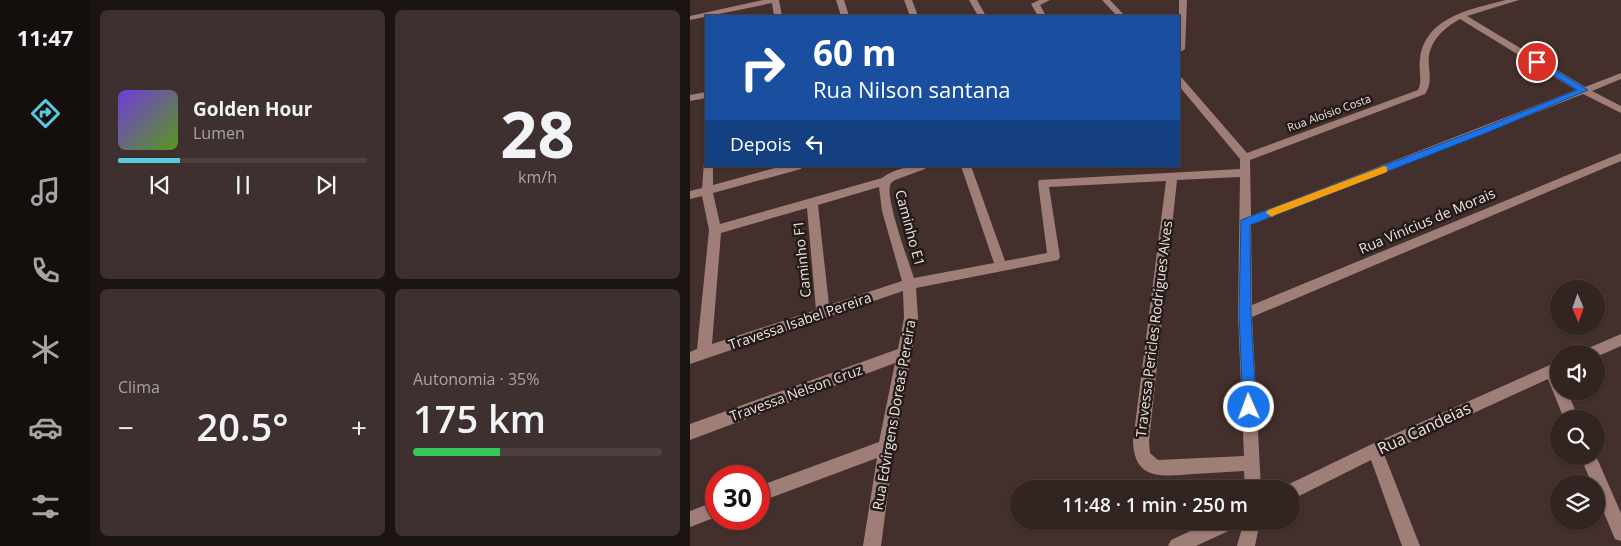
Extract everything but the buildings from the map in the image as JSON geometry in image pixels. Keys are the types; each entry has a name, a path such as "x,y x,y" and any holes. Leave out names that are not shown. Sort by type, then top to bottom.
{"street":[{"path":"721,0 721,11"},
{"path":"711,15 721,11 775,0 778,15"},
{"path":"840,0 845,15"},
{"path":"908,0 914,15"},
{"path":"973,0 981,15"},
{"path":"1039,15 1036,6 1037,2 1046,0"},
{"path":"1106,0 1120,15"},
{"path":"1180,49 1183,0"},
{"path":"1459,15 1515,0"},
{"path":"1459,15 1621,110"},
{"name":"Rua Aloísio Costa","path":"1245,158 1422,92 1426,84 1423,66 1424,51 1432,36 1459,15"},
{"path":"690,18 705,16"},
{"path":"1245,223 1621,76"},
{"path":"1180,81 1245,158 1245,314 1253,480"},
{"path":"690,98 705,95"},
{"name":"Rua Vinícius de Morais","path":"1245,314 1621,157"},
{"path":"704,354 715,230 707,191 708,167"},
{"path":"690,195 793,167"},
{"path":"715,230 886,181 891,177 918,167"},
{"path":"966,167 1001,266"},
{"path":"1172,176 1245,173"},
{"name":"Travessa Isabel Pereira","path":"690,358 909,284 1054,257 1043,183 1172,176"},
{"name":"Travessa Pericles Rodrigues Alves","path":"1172,176 1141,441 1142,453 1146,463 1157,468 1252,463"},
{"name":"Caminho E1","path":"886,181 884,188 888,211 909,284"},
{"name":"Caminho F1","path":"812,202 823,313"},
{"name":"Rua Edvirgens Doreas Pereira","path":"872,546 886,446 911,318 909,284"},
{"path":"1605,347 1621,340"},
{"name":"Travessa Nelson Cruz","path":"690,432 903,354"},
{"name":"Rua Candeias","path":"1300,488 1375,450 1550,370"},
{"path":"770,490 886,446"},
{"path":"1375,450 1411,546"},
{"path":"1592,465 1621,533"},
{"path":"690,519 705,513"},
{"path":"1177,546 1212,530"},
{"path":"1246,546 1250,530"}],"slow traffic":[{"path":"1272,213 1384,169"}],"route":[{"path":"1249,407 1245,314 1245,223 1584,90 1537,62"}]}
